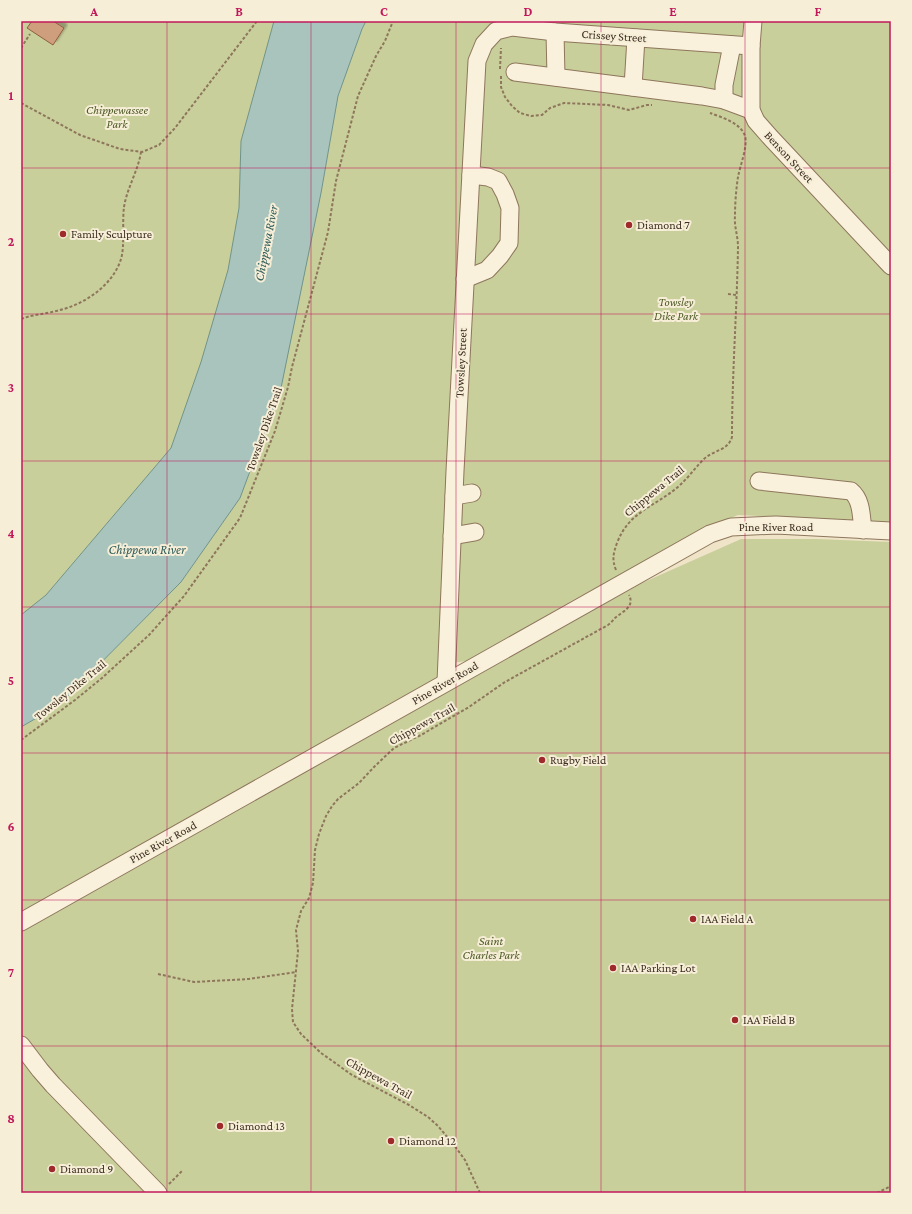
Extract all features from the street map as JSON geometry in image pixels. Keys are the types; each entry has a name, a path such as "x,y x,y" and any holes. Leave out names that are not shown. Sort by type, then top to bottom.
{"street":[{"path":"515,72 670,91 724,100 751,110 751,46 753,21"},
{"name":"Crissey Street","path":"496,31 512,27 555,32 751,46"},
{"name":"Towsley Street","path":"446,682 452,536 477,61 484,44 496,31"},
{"path":"555,32 556,77"},
{"path":"633,87 636,38"},
{"path":"724,100 724,85 732,45"},
{"name":"Benson Street","path":"751,110 756,121 771,138 891,266"},
{"path":"465,279 487,270 500,256 509,243 510,208 498,181 488,177 471,175"},
{"path":"759,481 851,490 857,496 861,509 863,530"},
{"path":"454,496 472,493"},
{"name":"Pine River Road","path":"21,922 710,534 731,527 776,525 891,531"},
{"path":"452,536 475,532"},
{"path":"21,1045 53,1085 162,1190"}],"path":[{"path":"21,103 80,135 120,149 142,152 159,145 175,128 257,21"},
{"name":"Towsley Dike Trail","path":"21,740 75,700 149,635 184,596 240,518 275,431 288,387 328,232 336,181 358,96 376,56 385,41 393,21"},
{"path":"496,31 499,36 501,50 501,87 505,97 512,106 520,112 531,116 542,115 550,108 564,103 608,105 629,110 647,105 653,106"},
{"path":"21,48 30,34"},
{"name":"Chippewa Trail","path":"480,1193 465,1160 438,1126 428,1117 409,1105 352,1075 321,1053 301,1034 293,1022 292,1016 298,950 296,930 301,911 309,898 313,883 315,850 319,834 326,816 338,799 359,783 394,748 422,735 469,707 505,682 608,625 627,610 630,606 631,599 612,559 620,535 628,524 646,508 679,486 704,459 712,453 725,448 730,443 732,437 732,379 735,349 738,244 734,217 738,179 745,145 745,137 743,131 738,127 725,119 705,112"},
{"path":"21,319 60,310 85,300 100,290 114,275 121,258 124,208 129,187 139,165 142,152"},
{"path":"728,294 736,295"},
{"path":"158,974 194,982 249,979 296,972"},
{"path":"162,1190 182,1171"},
{"path":"877,1193 891,1186"}],"green space":[{"name":"Chippewassee Park","path":"21,21 274,21 241,141 239,208 228,270 201,362 171,448 46,595 21,615"},
{"name":"Towsley Dike Park","path":"366,21 891,21 891,522 738,515 708,528 573,600 467,661 443,664 440,674 432,681 21,913 21,727 59,705 181,582 240,498 321,193 338,96"},
{"name":"Saint Charles Park","path":"741,539 817,539 891,542 891,1193 21,1193 21,931 642,583"}],"water":[{"name":"Chippewa River","path":"274,21 366,21 338,96 321,193 281,388 240,498 181,582 59,705 21,727 21,615 46,595 171,448 201,362 228,270 239,208 241,141"}],"building":[{"path":"32,21 53,21 64,28 53,45 27,28"}],"place":[{"name":"Diamond 7","path":"629,225"},
{"name":"Family Sculpture","path":"63,234"},
{"name":"Rugby Field","path":"542,760"},
{"name":"IAA Field A","path":"693,919"},
{"name":"IAA Parking Lot","path":"613,968"},
{"name":"IAA Field B","path":"735,1020"},
{"name":"Diamond 13","path":"220,1126"},
{"name":"Diamond 12","path":"391,1141"},
{"name":"Diamond 9","path":"52,1169"}]}
